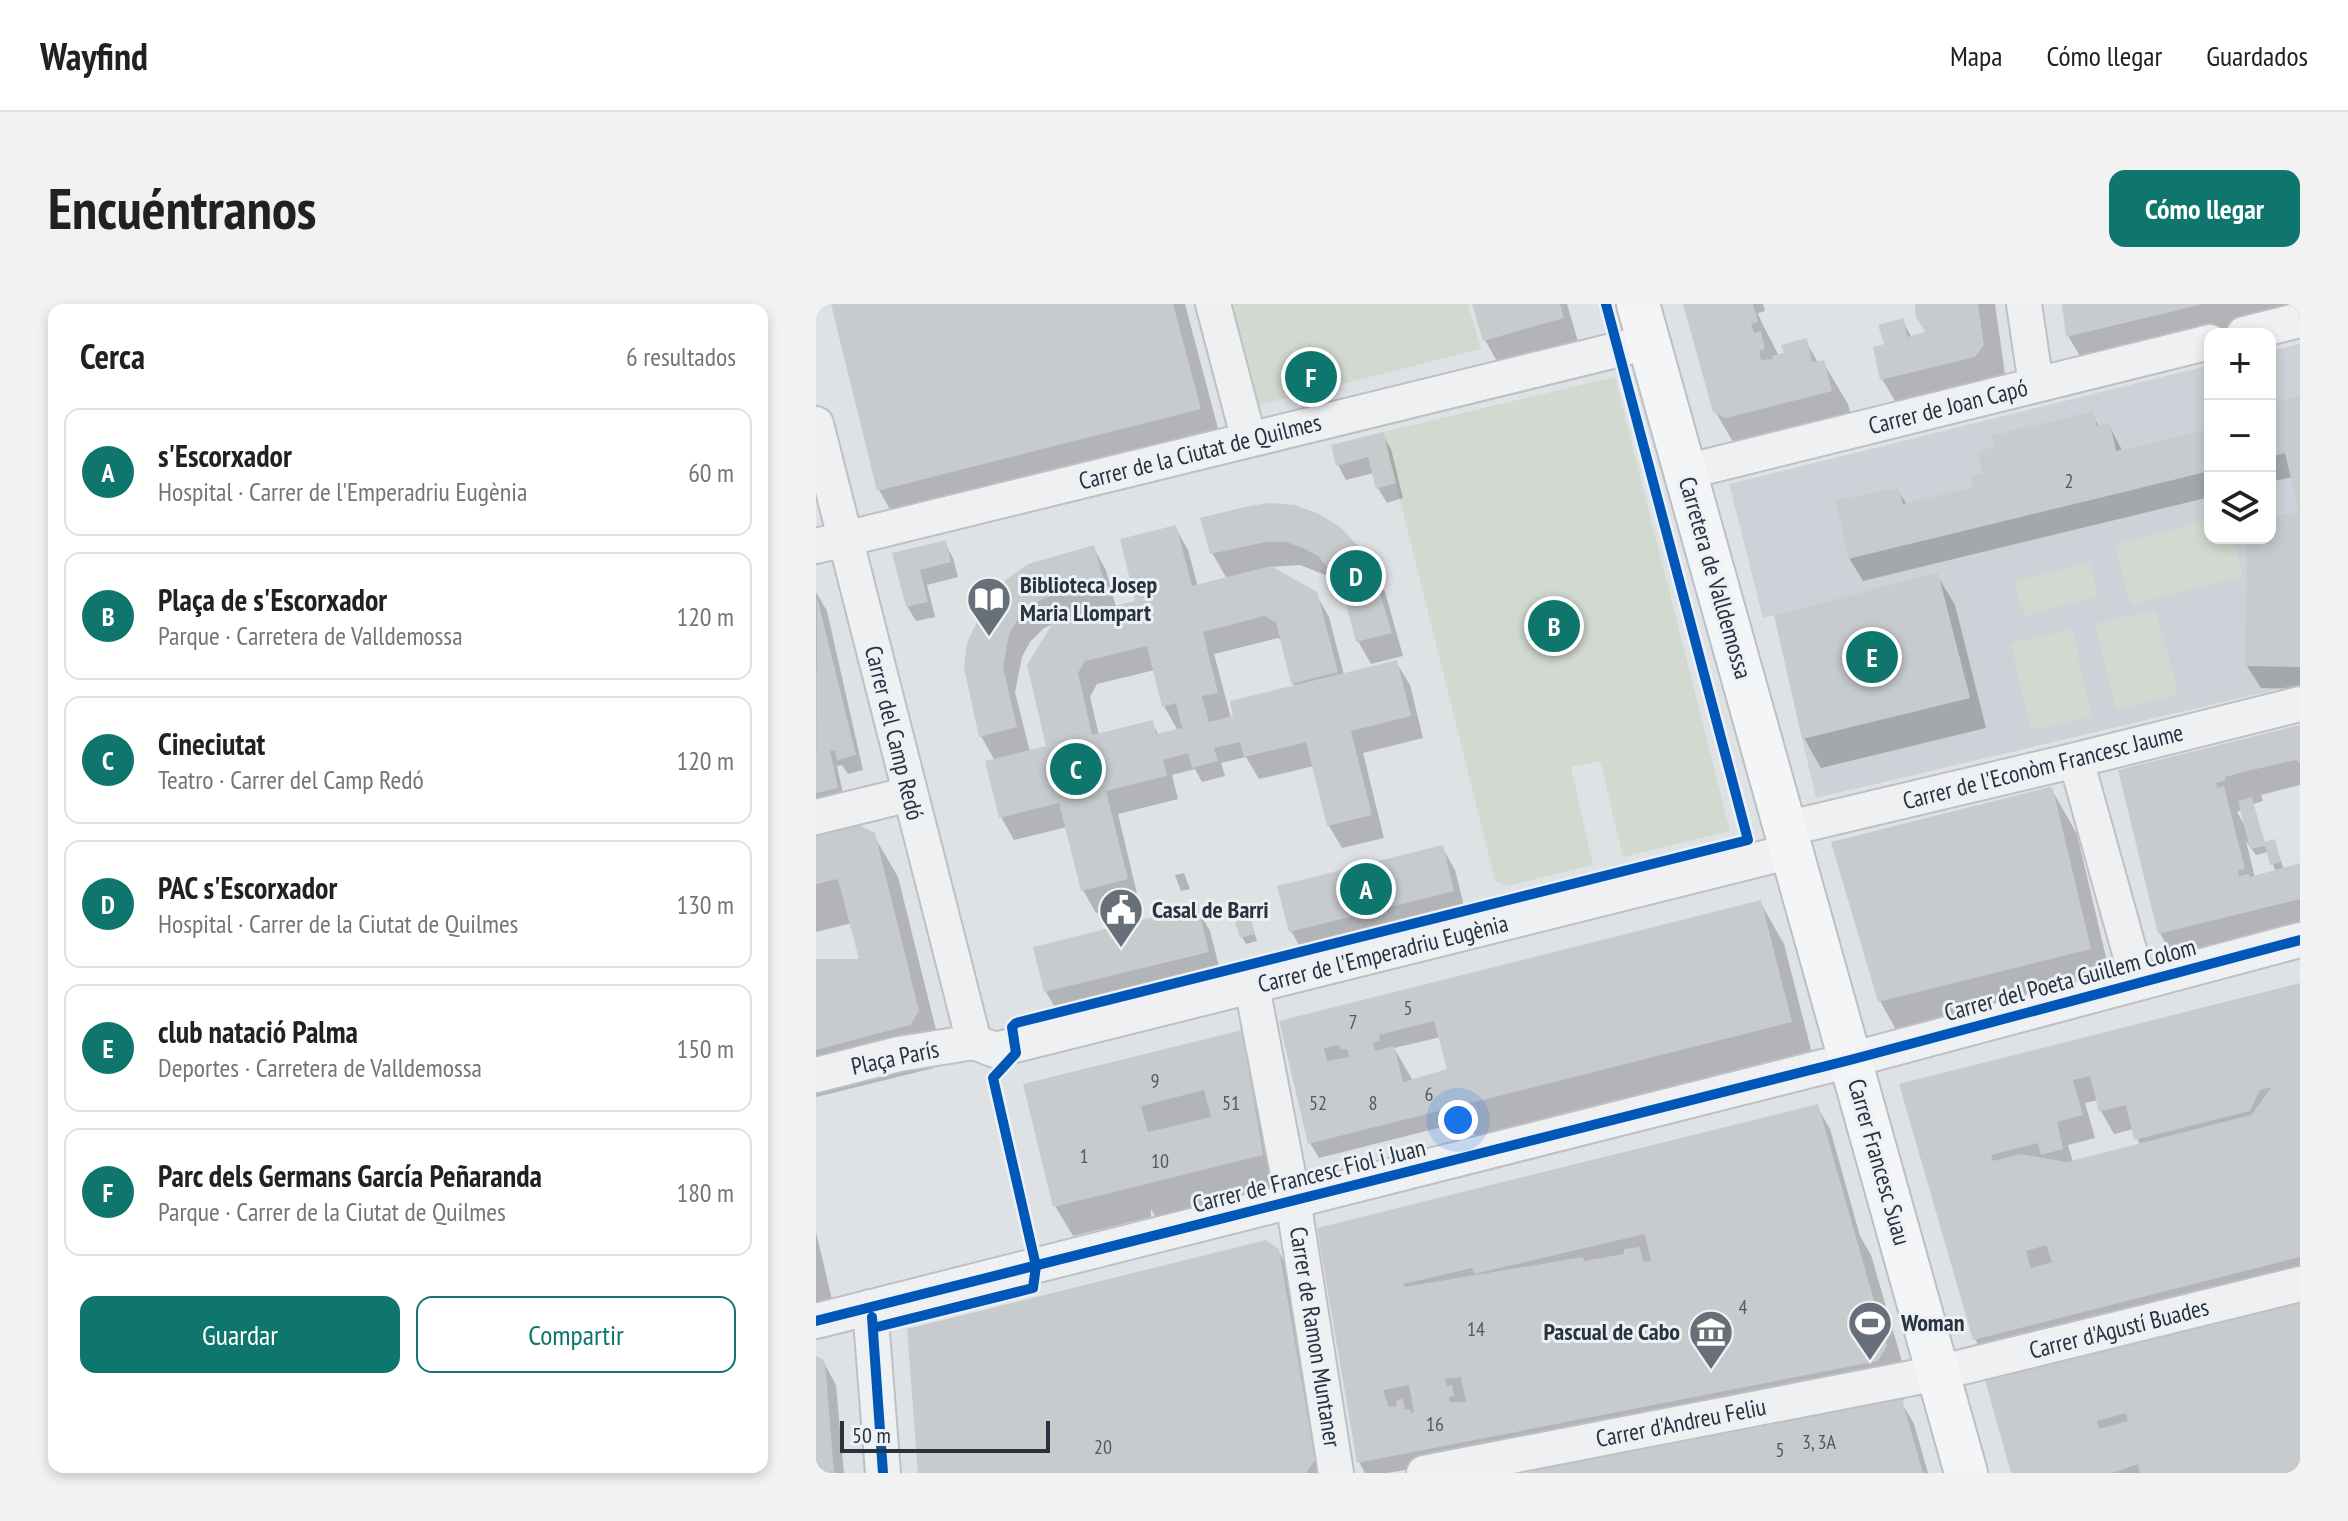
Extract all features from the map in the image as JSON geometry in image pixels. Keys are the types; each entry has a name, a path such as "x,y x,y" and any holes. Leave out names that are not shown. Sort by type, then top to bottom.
{"main road":[{"name":"Carretera de Valldemossa","path":"1643,323 1788,840"},
{"name":"Carrer Francesc Suau","path":"1788,840 1966,1473"}],"street":[{"path":"1213,304 1249,440"},
{"path":"2024,304 2036,385"},
{"path":"2268,328 2300,320"},
{"name":"Carrer de la Ciutat de Quilmes","path":"831,543 1249,440 1643,323"},
{"name":"Carrer de Joan Capó","path":"1685,472 2204,343"},
{"name":"Carrer del Camp Redó","path":"816,424 831,543 910,794 974,1042"},
{"name":"Carrer de l'Econòm Francesc Jaume","path":"1788,840 2076,760 2300,704"},
{"path":"2076,760 2138,982"},
{"path":"816,817 910,794"},
{"name":"Carrer de l'Emperadriu Eugènia","path":"974,1042 995,1050 1252,987 1788,840"},
{"name":"Carrer del Poeta Guillem Colom","path":"1850,1060 2300,940"},
{"name":"Carrer de Ramon Muntaner","path":"1252,987 1293,1200 1336,1473"},
{"name":"Plaça París","path":"816,1075 899,1054 974,1042"},
{"name":"Carrer de Francesc Fiol i Juan","path":"816,1321 1850,1060"},
{"name":"Carrer d'Agustí Buades","path":"1938,1373 2300,1284"},
{"path":"870,1307 883,1473"},
{"name":"Carrer d'Andreu Feliu","path":"1424,1473 1938,1373"}],"shaded area":[{"path":"1232,304 1468,304 1481,349 1259,405"},
{"path":"2300,344 2300,684 1816,798 1802,739 1970,698 1938,574 1763,618 1729,484 2204,366 2204,544 2276,544 2276,350"},
{"path":"1615,377 1730,831 1623,857 1600,761 1571,767 1593,865 1507,886 1495,881 1383,432"},
{"path":"2204,522 2204,544 2235,544 2242,577 2131,605 2115,544"},
{"path":"2089,562 2098,597 2024,616 2015,581"},
{"path":"2156,609 2178,694 2116,710 2095,624"},
{"path":"2072,629 2092,717 2031,730 2011,643"}],"building":[{"path":"831,304 1173,304 1201,409 877,491"},
{"path":"1472,304 1560,304 1564,318 1483,341"},
{"path":"1683,304 1753,304 1758,322 1751,324 1754,333 1761,331 1765,349 1759,351 1761,360 1773,359 1772,356 1784,353 1781,345 1807,338 1812,362 1824,360 1832,391 1726,418 1713,412"},
{"path":"1915,304 1978,304 1984,345 1975,357 1880,380 1873,347 1884,344 1878,325 1904,318 1907,337 1925,332 1916,317"},
{"path":"2062,304 2199,304 2199,305 2066,337"},
{"path":"2300,396 2300,667 2245,666 2247,544 2276,544 2276,517 2299,511 2285,453 2276,455 2276,402"},
{"path":"2093,411 2097,426 2110,423 2116,451 2204,430 2204,472 1848,559 1836,500 1899,488 1903,504 1973,487 1971,476 1983,473 1977,452 1994,447 1991,436"},
{"path":"1383,432 1396,483 1376,489 1368,457 1336,466 1331,445"},
{"path":"1269,503 1295,505 1319,514 1340,527 1358,546 1372,567 1392,633 1356,642 1340,583 1318,556 1303,548 1286,542 1266,542 1210,554 1200,518"},
{"path":"1176,525 1192,586 1271,566 1317,592 1338,672 1291,684 1276,622 1264,616 1203,632 1218,693 1202,696 1209,722 1233,716 1230,701 1397,660 1411,716 1351,731 1372,815 1327,826 1306,742 1244,757 1240,742 1214,748 1218,761 1192,768 1188,753 1163,760 1167,776 1106,791 1128,879 1081,891 1059,803 999,818 985,761 1046,746 1027,665 1054,621 1135,601 1120,539","holes":["1147,646 1162,707 1176,703 1182,728 1156,734 1153,720 1092,735 1078,673 1085,661"]},
{"path":"946,540 951,562 920,570 928,602 906,607 892,553"},
{"name":"Biblioteca Josep Maria Llompart","path":"1094,545 1104,582 1044,598 1018,619 1009,634 1003,667 1017,727 979,737 964,668 967,643 989,596 1028,564"},
{"path":"1938,573 1970,698 1802,739 1774,615"},
{"path":"817,597 856,755 837,760 835,750 830,751 838,788 816,793"},
{"path":"2300,725 2300,763 2296,760 2247,771 2216,783 2217,788 2224,786 2245,869 2238,871 2239,876 2249,874 2250,877 2300,863 2300,899 2158,934 2118,770"},
{"path":"2050,787 2053,789 2091,949 1878,1002 1831,842"},
{"path":"2252,797 2264,842 2275,839 2281,862 2270,865 2265,846 2250,849 2238,801"},
{"path":"859,825 875,833 919,1011 910,1025 816,1050 816,959 859,959 838,879 816,884 816,836"},
{"path":"1443,845 1454,891 1289,932 1277,886"},
{"path":"1761,900 1792,1022 1308,1144 1279,1021","holes":["1434,1021 1447,1069 1403,1082 1394,1046 1375,1051 1373,1043 1380,1041 1379,1035","1340,1045 1341,1050 1347,1049 1349,1057 1327,1061 1324,1048"]},
{"name":"Casal de Barri","path":"1198,906 1209,952 1044,992 1033,947"},
{"path":"1251,918 1255,934 1240,938 1235,922"},
{"path":"2300,983 2300,1257 1973,1340 1899,1084","holes":["2090,1076 2099,1112 2126,1105 2134,1140 2250,1111 2260,1090 2272,1087 2251,1115 2067,1162 2021,1154 1993,1161 1991,1155 2038,1143 2041,1155 2063,1149 2057,1122 2083,1115 2073,1080","2046,1245 2052,1262 2031,1268 2026,1251"]},
{"path":"1242,1030 1263,1155 1053,1207 1023,1084","holes":["1204,1090 1211,1117 1148,1132 1141,1106"]},
{"path":"1818,1104 1887,1346 1878,1361 1357,1463 1317,1228","holes":["1645,1234 1651,1261 1643,1262 1640,1247 1624,1249 1624,1254 1584,1261 1583,1257 1404,1287 1403,1284 1472,1268 1474,1274","1461,1377 1466,1402 1450,1402 1449,1397 1454,1396 1452,1385 1447,1386 1445,1379","1409,1385 1414,1412 1405,1410 1403,1399 1396,1400 1397,1406 1389,1407 1383,1390"]},
{"path":"1266,1240 1279,1249 1315,1460 1306,1473 918,1473 907,1329"},
{"path":"2300,1301 2300,1473 2140,1473 2138,1464 2112,1473 2011,1473 1985,1380","holes":["2126,1413 2128,1421 2099,1429 2097,1421"]},
{"path":"816,1356 824,1360 834,1473 816,1473"},
{"path":"1902,1399 1923,1473 1528,1473 1528,1472"}],"cycle path":[{"path":"873,1328 1033,1288 1036,1266 993,1078 1016,1053 1012,1027 1016,1023 1748,840 1606,304"},
{"path":"816,1321 1850,1060 2300,940"},
{"path":"872,1317 883,1473"}],"place":[{"name":"Parc dels Germans García Peñaranda","path":"1311,377"},
{"name":"PAC s'Escorxador","path":"1356,576"},
{"name":"Plaça de s'Escorxador","path":"1554,626"},
{"name":"Biblioteca Josep Maria Llompart","path":"989,638"},
{"name":"club natació Palma","path":"1872,657"},
{"name":"Cineciutat","path":"1076,769"},
{"name":"s'Escorxador","path":"1366,889"},
{"name":"Casal de Barri","path":"1121,949"},
{"name":"Woman","path":"1870,1362"},
{"name":"Pascual de Cabo","path":"1711,1371"}]}
